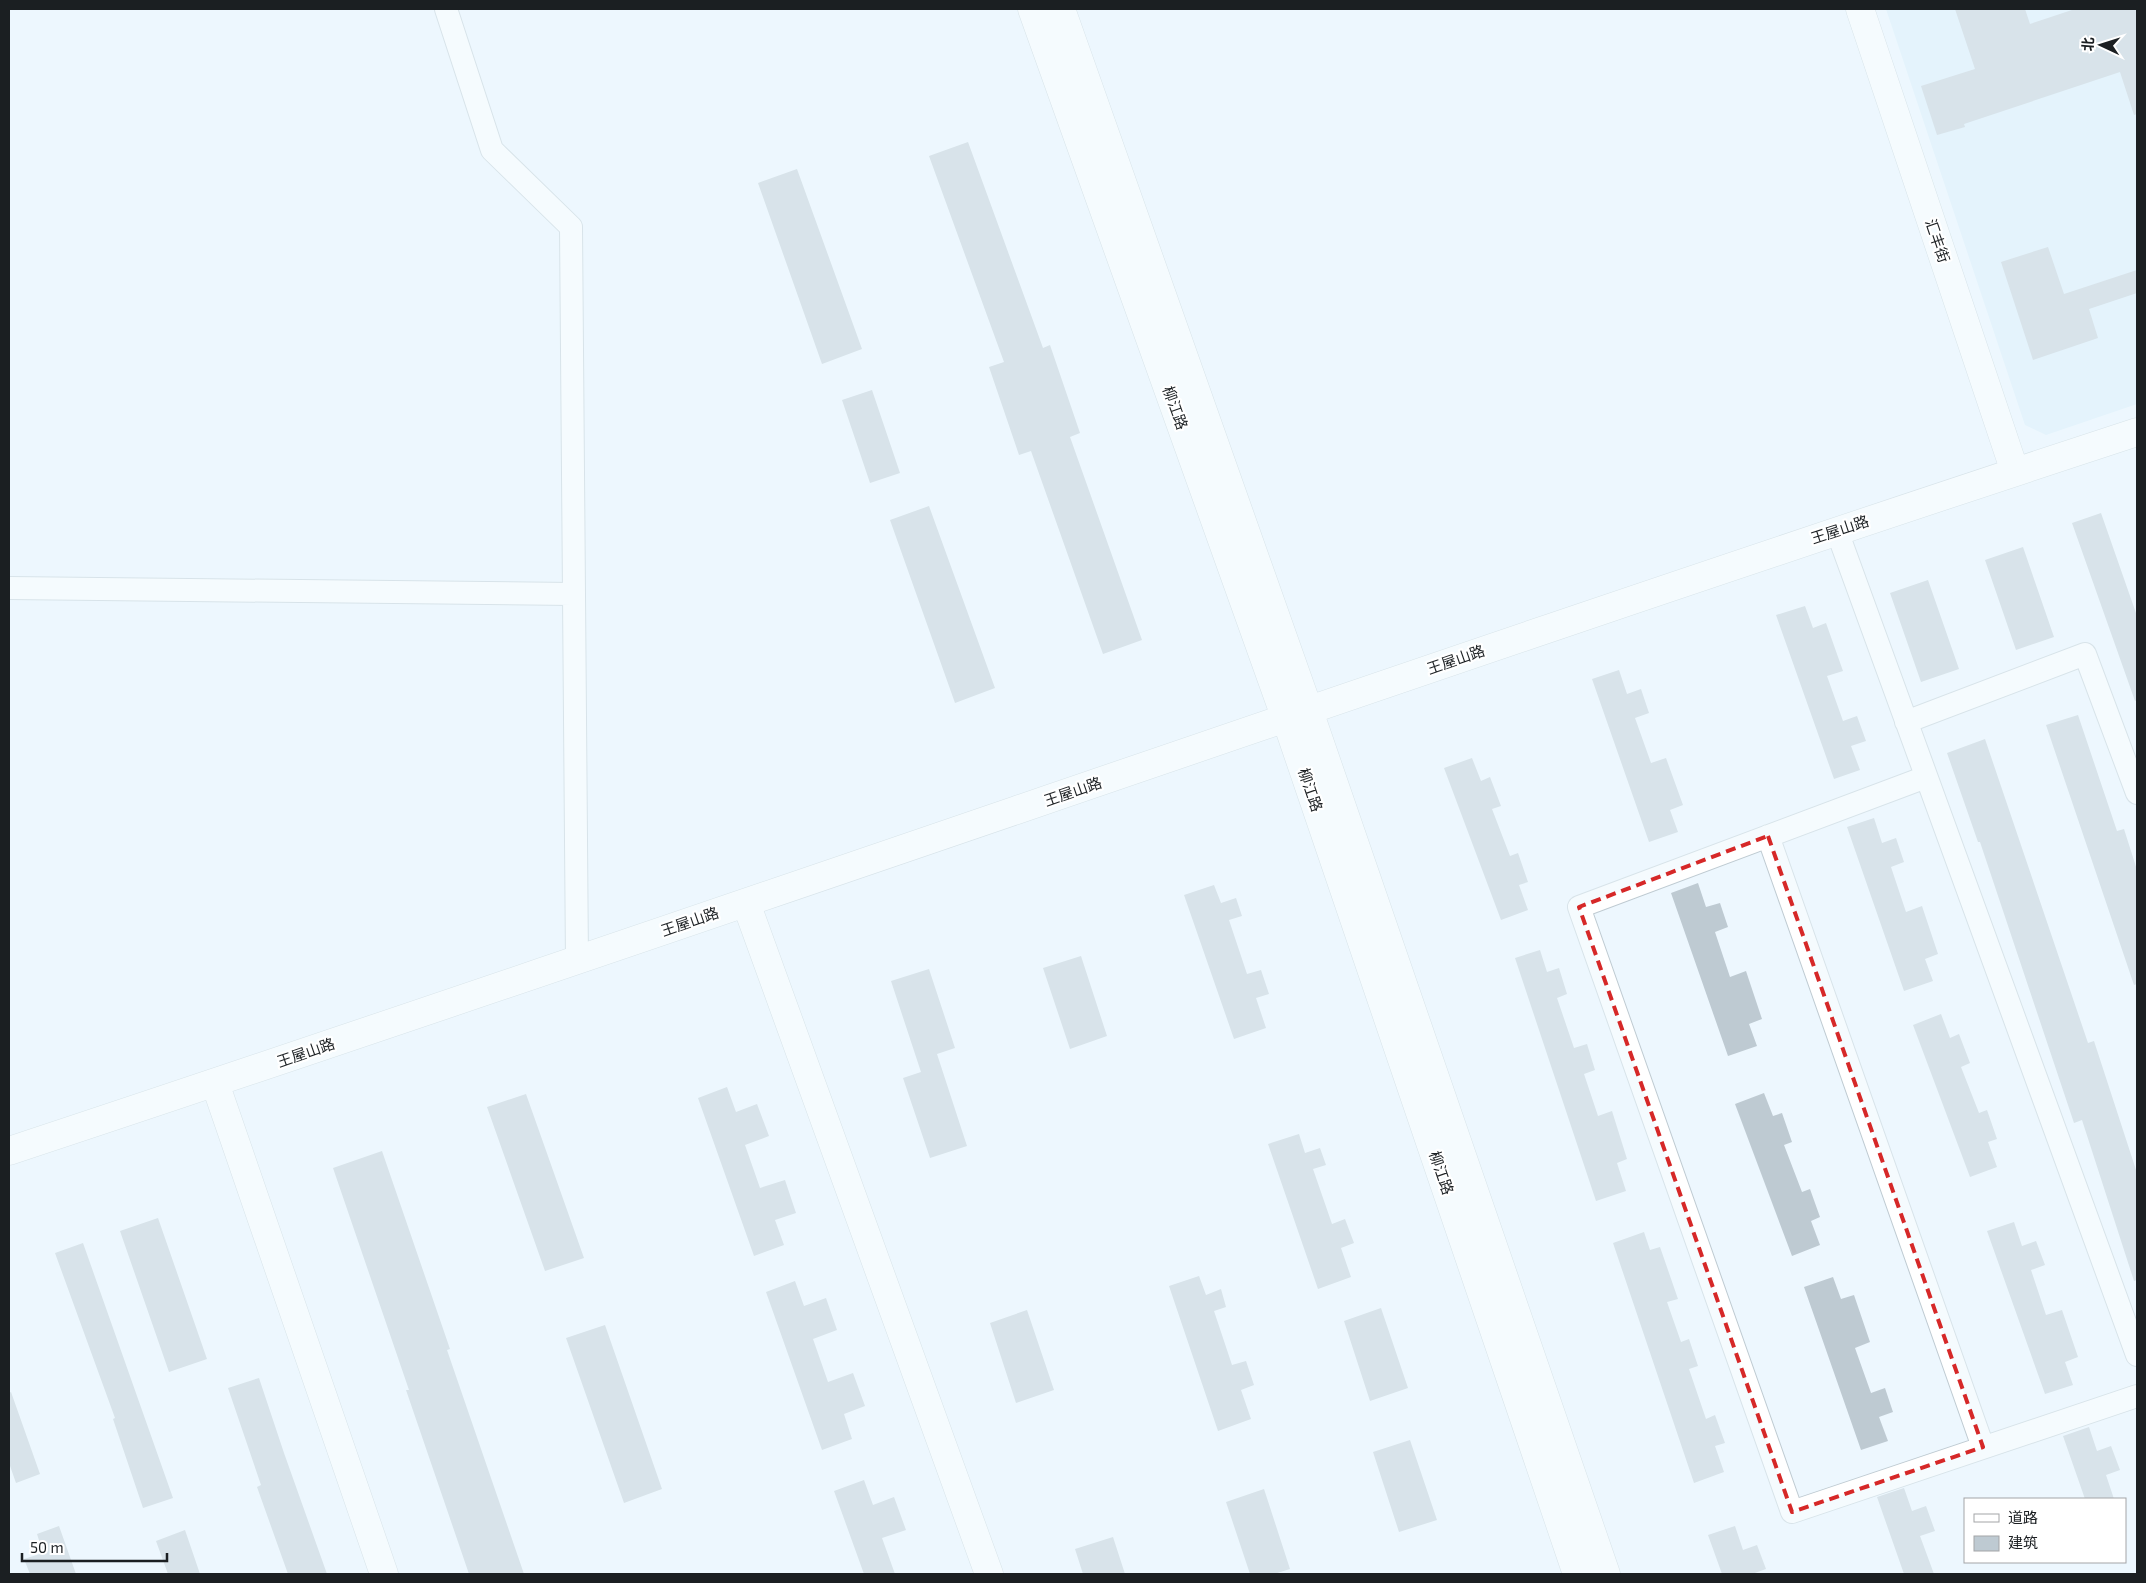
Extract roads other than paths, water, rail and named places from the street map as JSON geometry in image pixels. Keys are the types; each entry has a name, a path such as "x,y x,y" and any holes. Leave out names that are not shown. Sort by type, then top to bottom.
{"street":[{"path":"446,9 492,150 571,227 577,962"},
{"name":"柳江路","path":"1032,9 1297,715 1606,1574"},
{"name":"柳江路","path":"1061,9 1297,715 1577,1574"},
{"name":"汇丰街","path":"1860,9 2015,472"},
{"name":"王屋山路","path":"9,1151 577,962 1837,531 2137,432"},
{"path":"1837,531 2137,1355"},
{"path":"9,588 573,594"},
{"path":"1906,722 2086,654 2137,793"},
{"path":"1926,777 1579,907 1792,1512 2137,1396"},
{"path":"1768,836 1983,1447"},
{"path":"746,903 989,1574"},
{"path":"215,1083 384,1574"}]}
